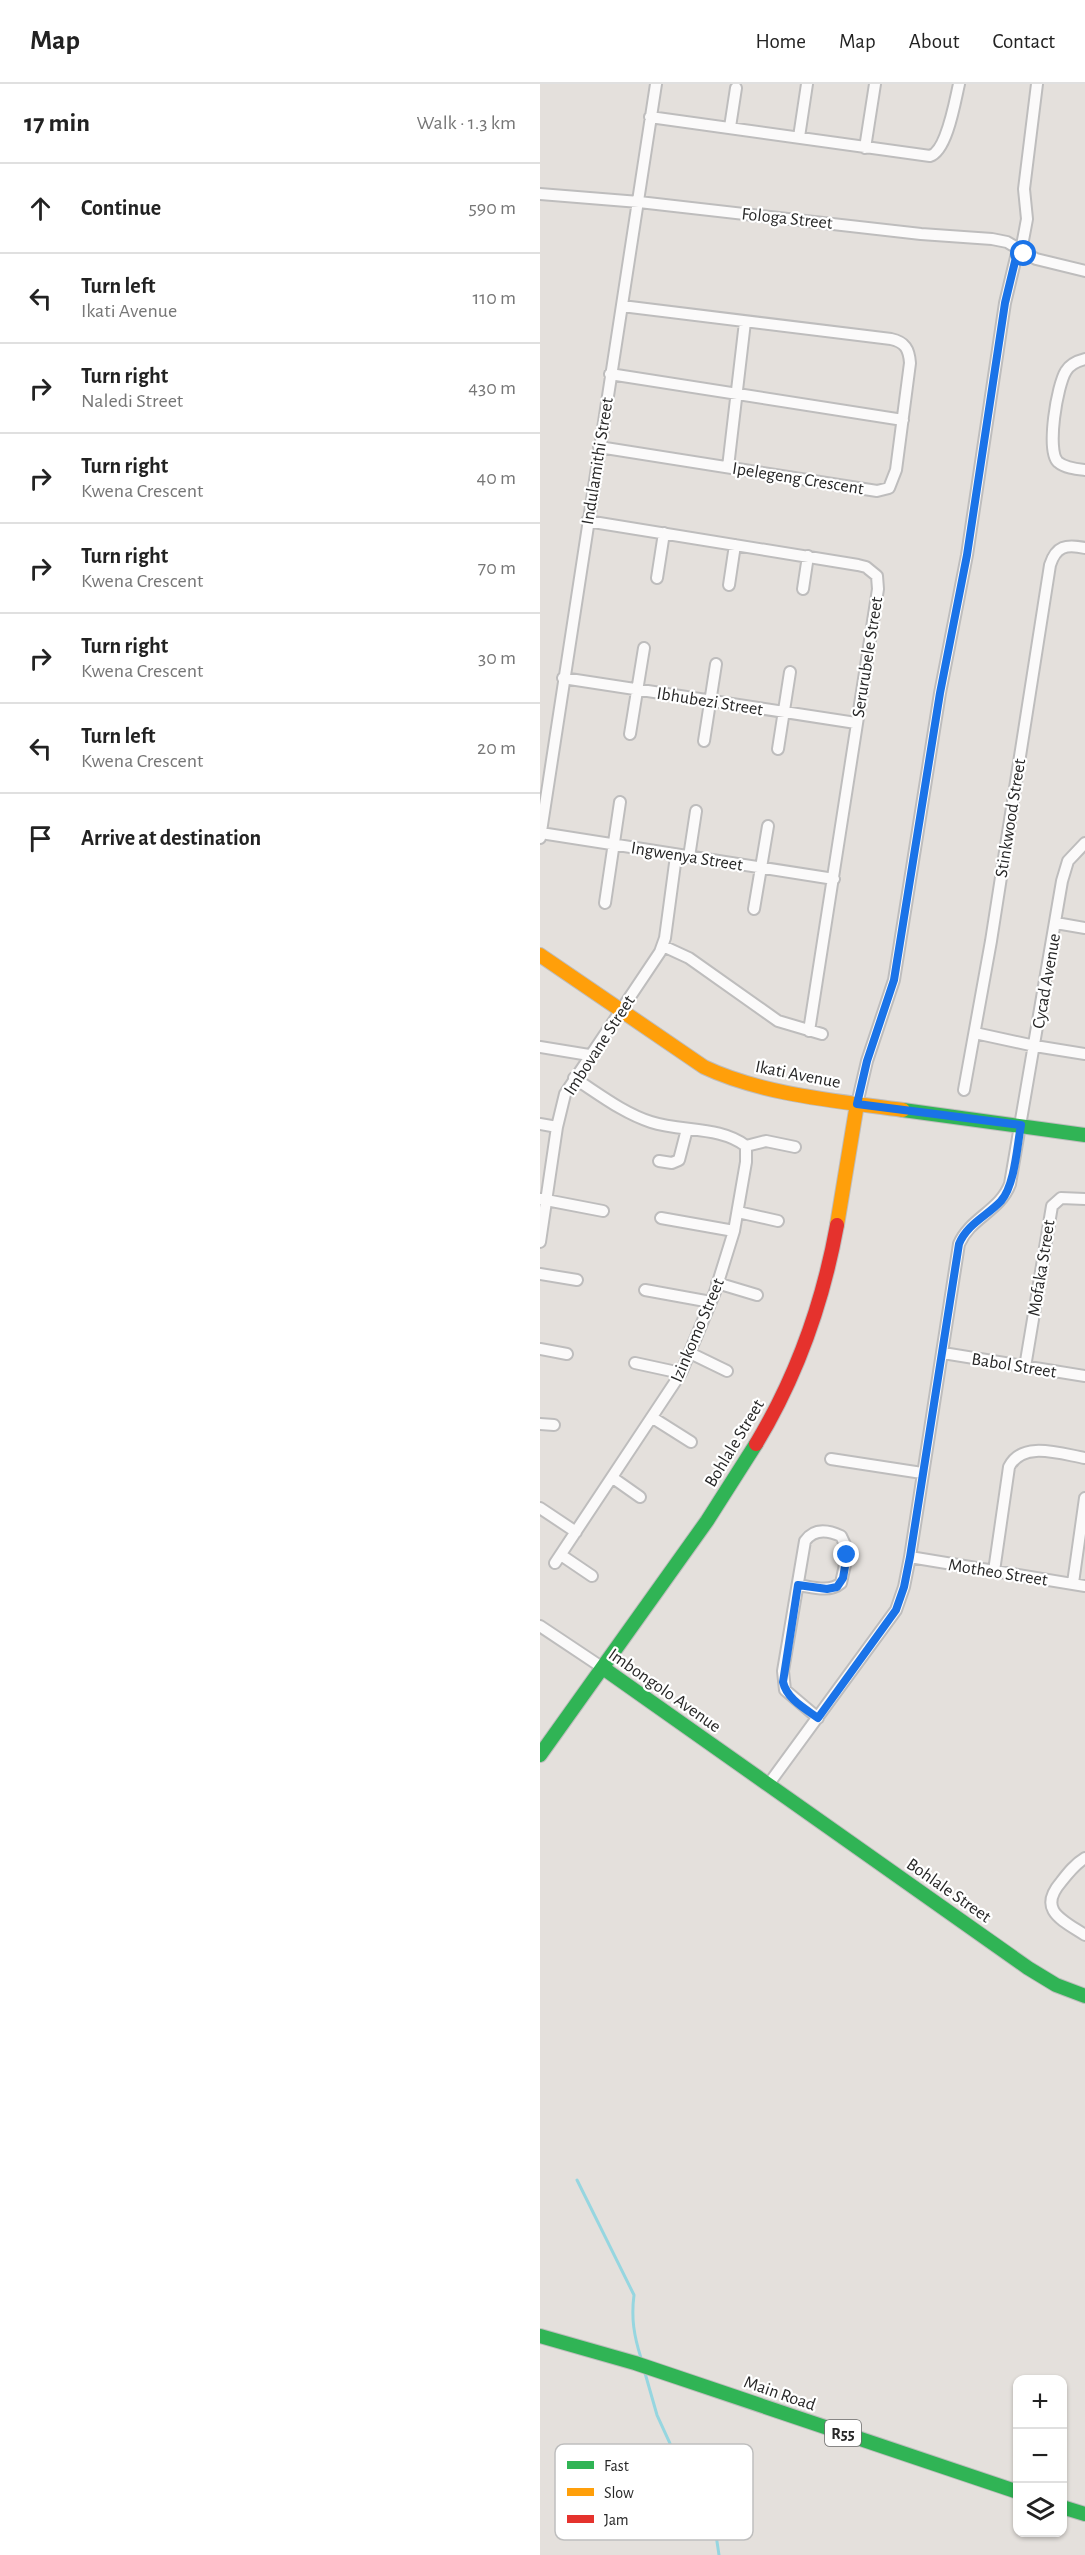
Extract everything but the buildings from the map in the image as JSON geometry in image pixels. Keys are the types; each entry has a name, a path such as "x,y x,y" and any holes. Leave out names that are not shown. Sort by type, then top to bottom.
{"street":[{"name":"Indulamithi Street","path":"540,835 656,84"},
{"path":"799,137 807,84"},
{"path":"865,148 876,84"},
{"path":"650,117 926,156 937,153 945,135 958,84"},
{"path":"857,1104 867,1061 894,980 940,693 967,555 1005,303 1023,252 1027,219 1024,189 1037,84"},
{"path":"730,127 736,88"},
{"name":"Fologa Street","path":"540,194 639,202 921,234 992,239 1007,242 1023,252 1085,271"},
{"name":"Ipelegeng Crescent","path":"599,447 885,491 894,479 910,363 909,353 902,343 891,339 622,306"},
{"path":"728,467 745,322"},
{"path":"1085,359 1072,363 1063,376 1051,440 1054,457 1063,466 1085,470"},
{"path":"610,374 738,392 903,420"},
{"name":"Serurubele Street","path":"587,521 808,556 866,567 877,576 878,589 809,1031"},
{"path":"657,578 664,533"},
{"path":"729,585 735,545"},
{"name":"Stinkwood Street","path":"964,1090 1050,565 1053,554 1059,548 1067,545 1085,548"},
{"path":"803,589 808,556"},
{"path":"630,734 644,648"},
{"path":"704,741 716,664"},
{"path":"778,749 790,672"},
{"name":"Ibhubezi Street","path":"564,678 856,723"},
{"path":"605,903 620,802"},
{"path":"689,858 696,811"},
{"path":"754,909 768,826"},
{"name":"Ingwenya Street","path":"540,835 834,879"},
{"name":"Cycad Avenue","path":"768,1785 896,1610 904,1587 959,1244 968,1229 1006,1194 1021,1125 1065,870 1074,852 1085,843"},
{"name":"Imbovane Street","path":"540,1242 544,1199 565,1094 663,946 676,856"},
{"path":"1056,923 1085,928"},
{"path":"663,946 689,958 778,1021 822,1034"},
{"name":"Ikati Avenue","path":"540,955 715,1073 817,1098 1085,1135"},
{"path":"975,1033 1085,1054"},
{"path":"540,1047 589,1055"},
{"path":"574,1078 636,1116 653,1122 729,1136 746,1146 766,1141 795,1147"},
{"name":"Bohlale Street","path":"540,1755 727,1493 759,1441 786,1388 818,1305 831,1257 841,1209 857,1104"},
{"path":"540,1124 557,1127"},
{"path":"659,1161 672,1163 679,1160 687,1129"},
{"name":"Izinkomo Street","path":"592,1576 558,1559 681,1373 711,1302 734,1231 746,1162 746,1146"},
{"name":"Mofaka Street","path":"1025,1367 1052,1206 1060,1198 1085,1199"},
{"path":"544,1199 603,1211"},
{"path":"738,1212 778,1221"},
{"path":"662,1218 734,1231"},
{"path":"540,1274 577,1280"},
{"path":"717,1284 757,1295"},
{"path":"645,1290 711,1302"},
{"path":"540,1349 567,1354"},
{"path":"690,1353 727,1371"},
{"name":"Babol Street","path":"943,1353 1085,1376"},
{"path":"635,1364 681,1373"},
{"path":"653,1418 691,1442"},
{"path":"540,1424 554,1425"},
{"path":"994,1571 1009,1467 1013,1459 1026,1451 1085,1458"},
{"path":"831,1459 922,1473"},
{"path":"613,1478 640,1497"},
{"path":"1073,1583 1085,1498"},
{"path":"540,1508 576,1532"},
{"path":"798,1585 833,1589 841,1583 848,1551 845,1539 818,1531 809,1535 803,1547 783,1682 785,1690 791,1697 818,1718"},
{"name":"Motheo Street","path":"910,1557 1085,1586"},
{"name":"Imbongolo Avenue","path":"540,1626 768,1785"},
{"name":"Bohlale Street","path":"768,1785 1039,1975 1085,1996"},
{"path":"1085,1858 1054,1890 1050,1903 1060,1918 1085,1935"},
{"name":"Main Road","path":"540,2326 600,2352"},
{"name":"Main Road","path":"540,2336 635,2363 1013,2491"},
{"path":"1067,2509 1085,2514"}],"waterway":[{"path":"577,2180 634,2295 634,2327 641,2358"},
{"path":"645,2373 657,2415 670,2444"},
{"path":"717,2540 719,2555"}],"traffic: fast":[{"path":"903,1110 1085,1135"},
{"path":"540,1755 707,1521 756,1444"},
{"path":"603,1668 1028,1968 1056,1985 1085,1996"},
{"path":"540,2336 635,2363 1013,2490"},
{"path":"1067,2509 1085,2514"}],"traffic: slow":[{"path":"540,955 704,1067 727,1077 802,1096 903,1110"},
{"path":"837,1225 857,1104"}],"traffic: jam":[{"path":"756,1444 784,1392 807,1338 824,1282 837,1225"}],"route":[{"path":"847,1555 843,1578 837,1587 827,1589 798,1585 783,1682 785,1690 791,1697 818,1718 901,1600 910,1557 959,1244 968,1229 1006,1194 1021,1125 857,1104 867,1061 894,980 940,693 967,555 1005,303 1018,249 1024,254"}]}
